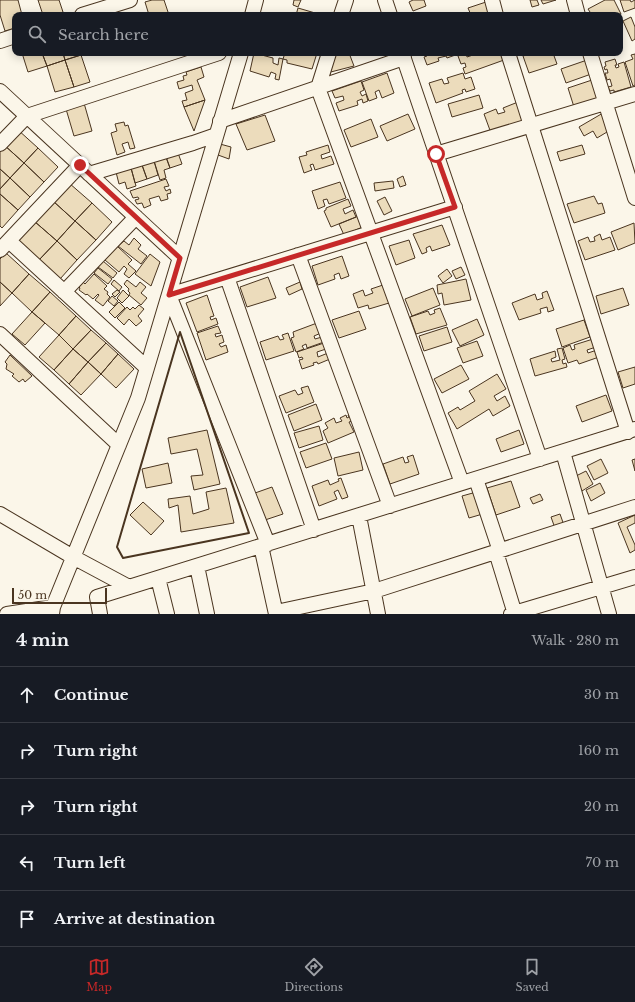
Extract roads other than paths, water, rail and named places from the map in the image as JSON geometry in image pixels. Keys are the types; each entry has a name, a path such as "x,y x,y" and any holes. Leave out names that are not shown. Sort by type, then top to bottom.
{"street":[{"path":"92,12 130,0"},
{"path":"253,12 256,0"},
{"path":"342,12 346,0"},
{"path":"385,0 389,12"},
{"path":"492,0 495,12"},
{"path":"574,0 577,12"},
{"path":"0,41 12,37"},
{"path":"0,144 27,116 210,56"},
{"path":"7,614 53,610 138,398 240,56"},
{"path":"328,56 318,88 371,233 498,552 514,614 635,577"},
{"path":"147,368 64,292 4,246 85,169 193,143 218,128 400,56"},
{"path":"403,56 540,459"},
{"path":"100,614 97,597 632,430 530,125 509,56"},
{"path":"591,56 635,198"},
{"path":"0,91 180,258"},
{"path":"436,154 635,94"},
{"path":"169,295 455,207"},
{"path":"64,292 136,217"},
{"path":"298,255 390,506"},
{"path":"227,277 314,530"},
{"path":"169,295 264,545 276,613 374,591 635,508"},
{"path":"0,334 119,445"},
{"path":"563,452 609,614"},
{"path":"0,514 73,557 129,587"},
{"path":"359,516 378,614"},
{"path":"197,566 207,614"},
{"path":"158,578 167,614"}]}
